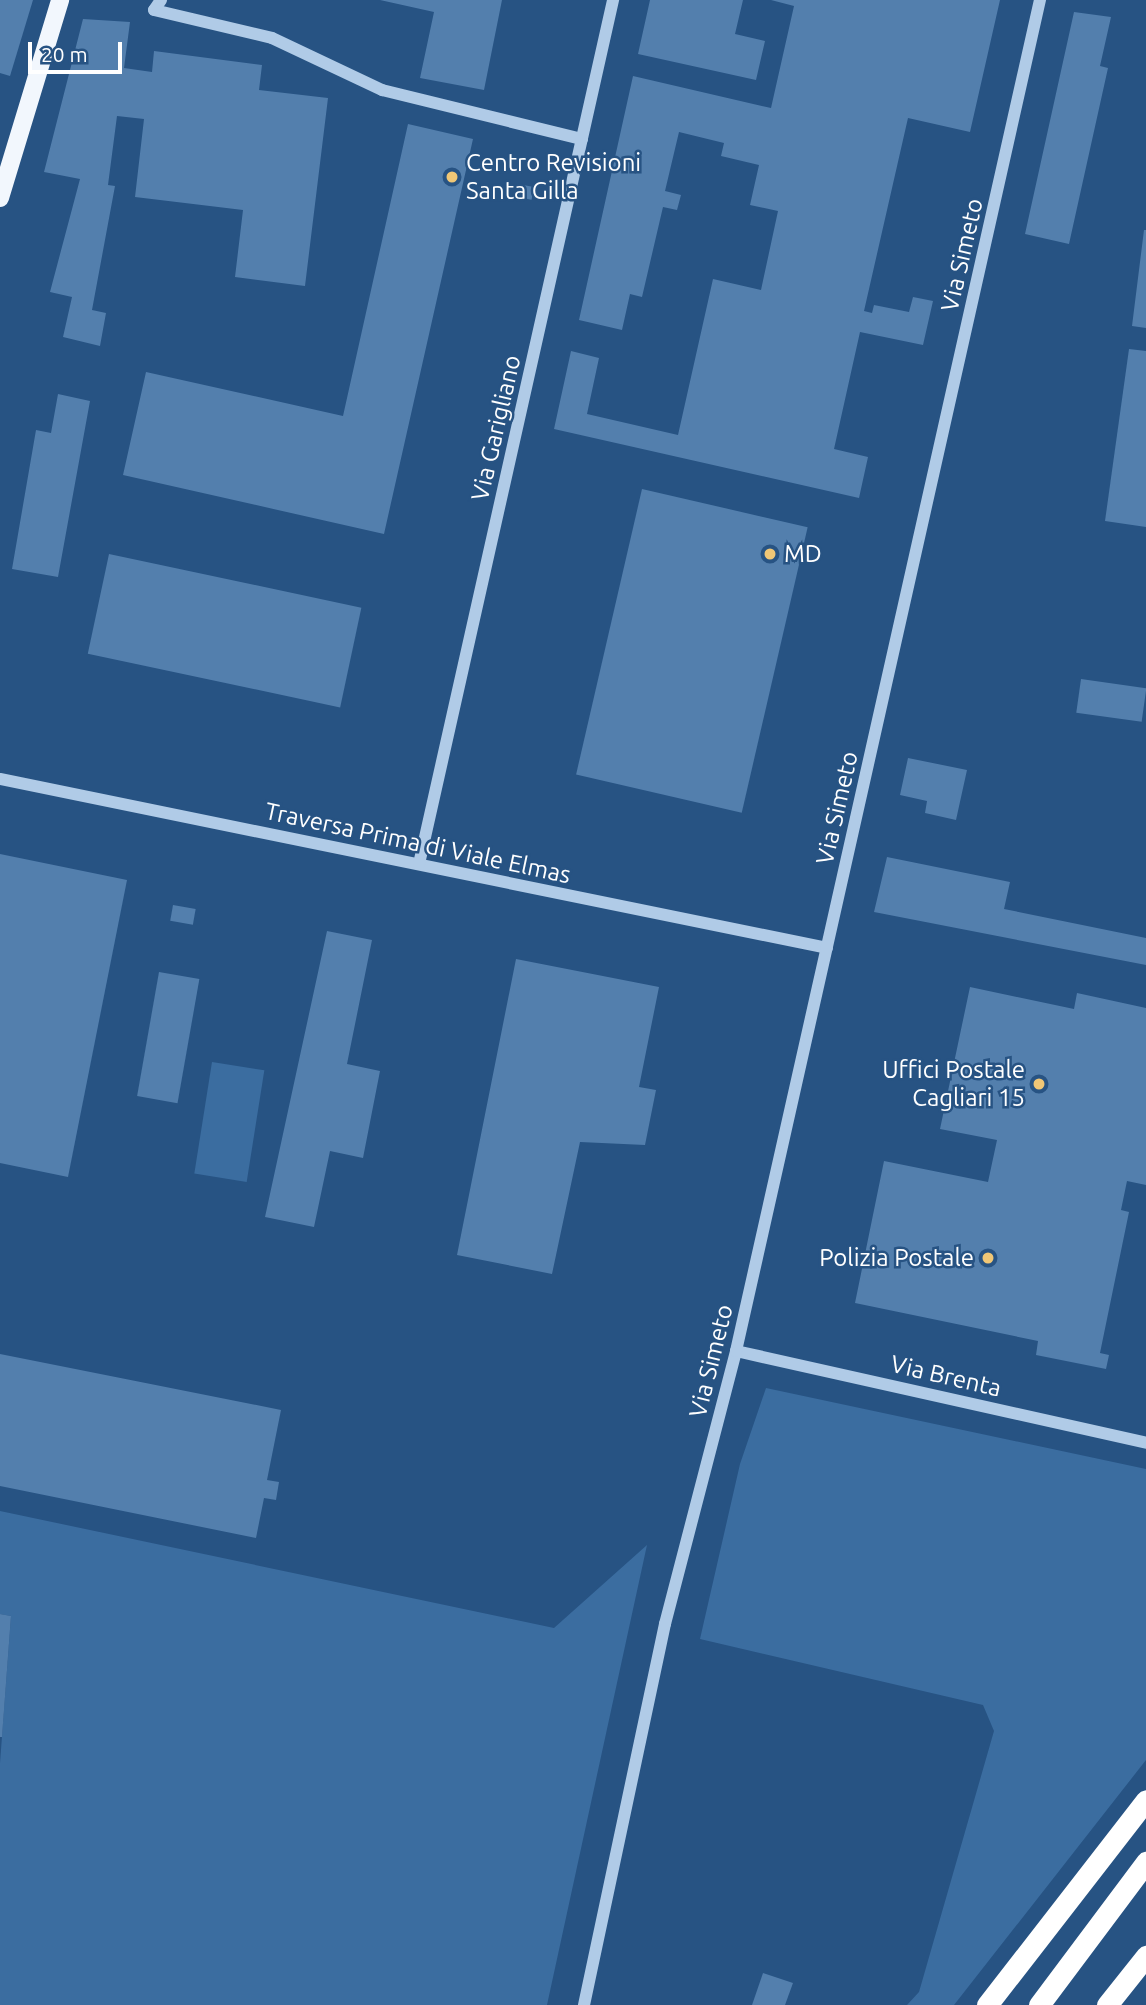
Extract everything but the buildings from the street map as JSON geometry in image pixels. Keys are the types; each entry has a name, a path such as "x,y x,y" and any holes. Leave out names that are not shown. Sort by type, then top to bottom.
{"highway":[{"path":"987,2005 1146,1800"},
{"path":"1038,2005 1146,1862"},
{"path":"1107,2005 1146,1956"}],"main road":[{"path":"0,198 60,0"}],"street":[{"path":"161,0 153,10 272,38 382,90 582,139"},
{"name":"Via Garigliano","path":"419,864 613,0"},
{"name":"Via Simeto","path":"584,2005 665,1623 736,1351 1040,0"},
{"name":"Traversa Prima di Viale Elmas","path":"0,779 827,948"},
{"name":"Via Brenta","path":"736,1351 1146,1443"}],"shaded area":[{"path":"212,1062 264,1070 247,1182 194,1174"},
{"path":"766,1388 1146,1469 1146,1760 954,2005 907,2005 919,1992 994,1731 983,1705 700,1639 740,1464"},
{"path":"0,1511 554,1628 647,1545 547,2005 0,2005 0,1763 11,1616 0,1614"}],"place":[{"name":"Centro Revisioni Santa Gilla","path":"452,177"},
{"name":"MD","path":"770,554"},
{"name":"Uffici Postale Cagliari 15","path":"1039,1084"},
{"name":"Polizia Postale","path":"988,1258"}]}
